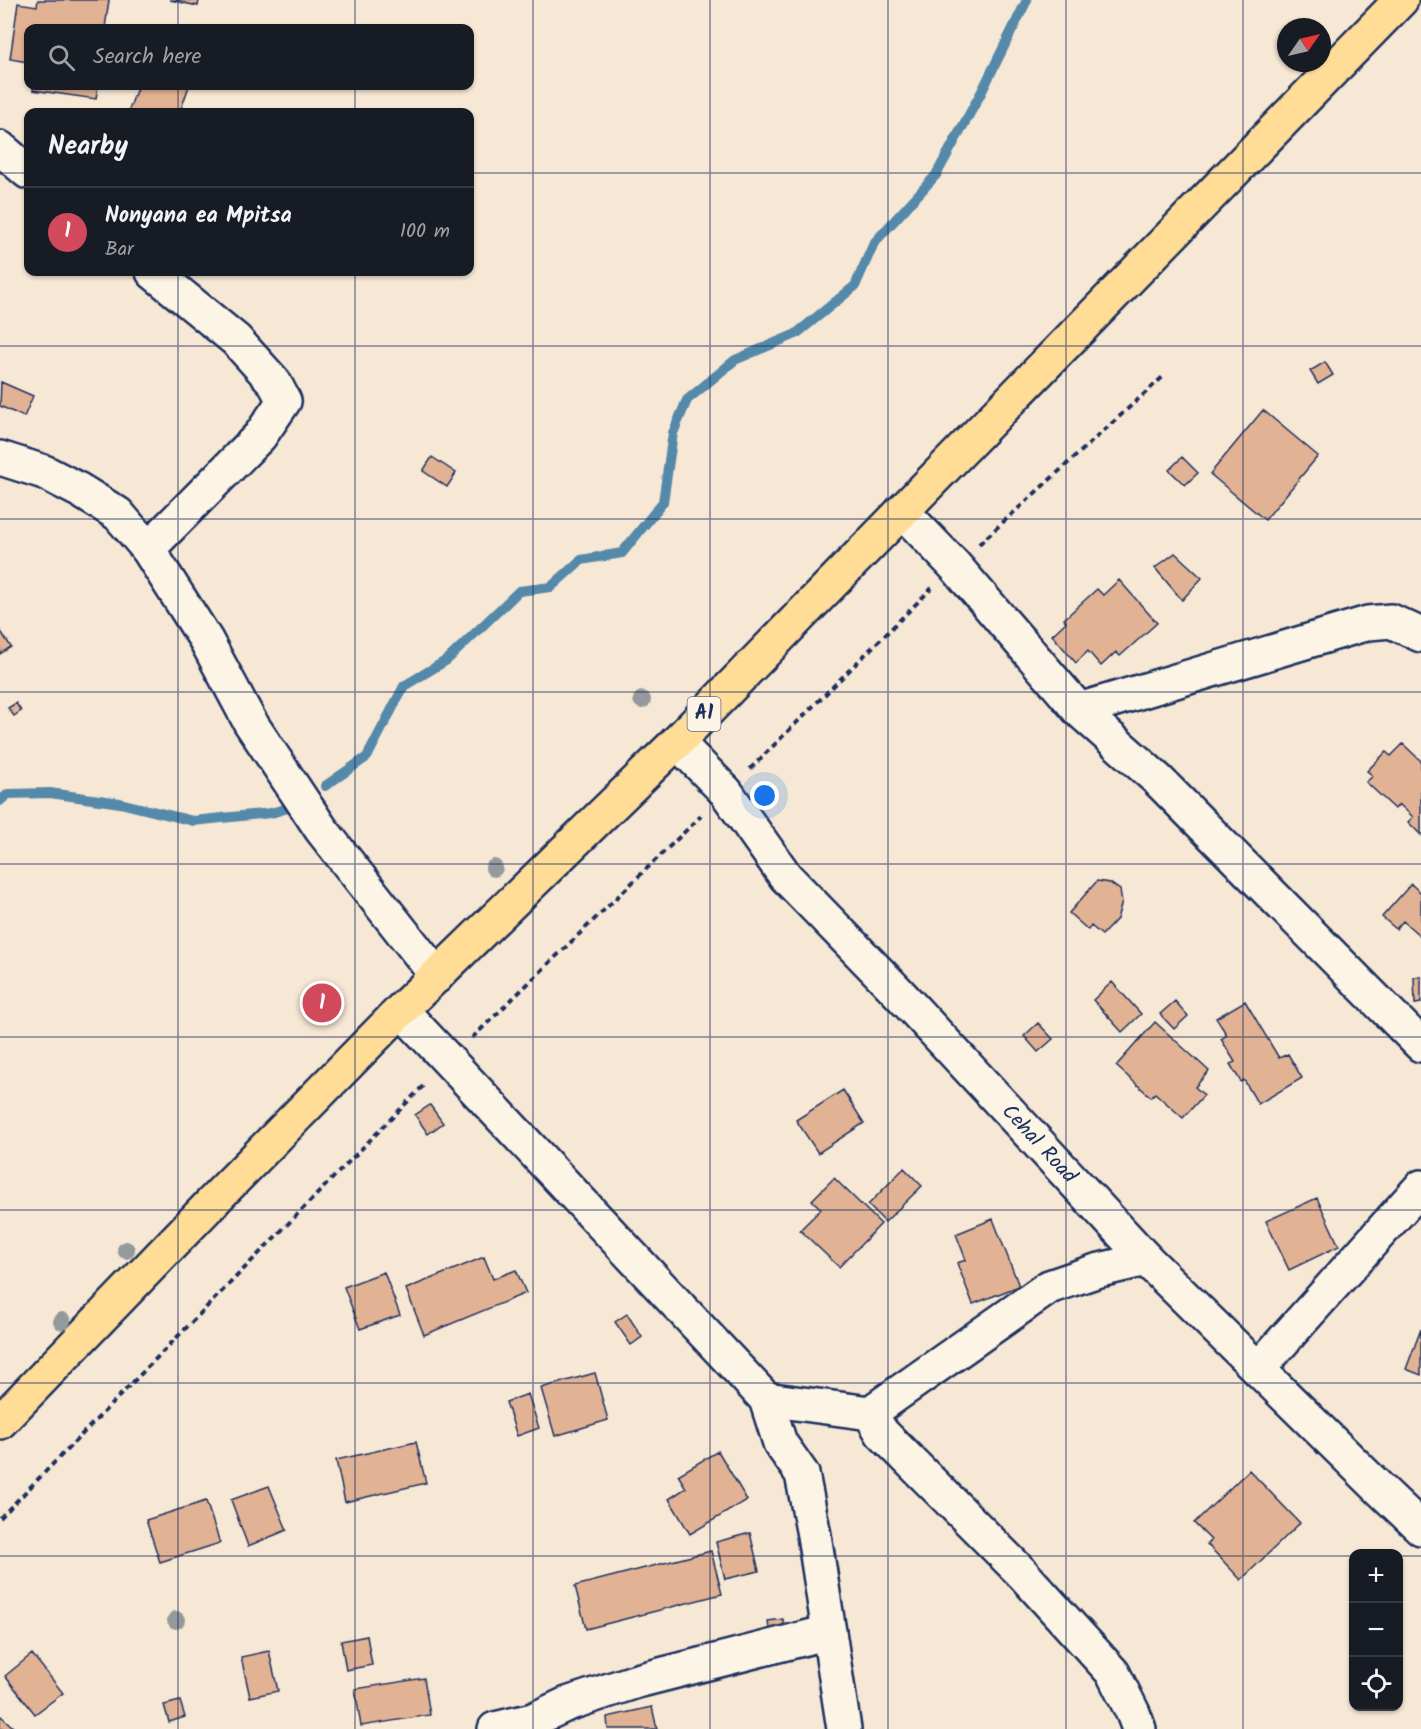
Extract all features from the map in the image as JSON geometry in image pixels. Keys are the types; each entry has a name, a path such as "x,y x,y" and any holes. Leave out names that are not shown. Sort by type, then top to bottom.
{"main road":[{"name":"A1","path":"0,1422 401,1010 677,742 1401,0"}],"street":[{"path":"0,148 24,169"},
{"path":"148,549 260,436 284,401 274,382 236,340 158,276"},
{"path":"0,459 44,472 79,489 118,514 148,549 206,639 250,722 321,829 437,976"},
{"path":"902,511 955,566 1078,710 1156,779 1421,1045"},
{"path":"1078,710 1368,623 1391,621 1421,635"},
{"name":"Cehal Road","path":"677,742 726,792 786,877 896,990 1146,1259 1421,1528"},
{"path":"401,1010 766,1399 780,1443 802,1474 814,1535 844,1729"},
{"path":"1257,1369 1421,1186"},
{"path":"766,1399 870,1413 1049,1287 1096,1271 1146,1259"},
{"path":"870,1413 882,1433 1022,1573 1113,1672 1139,1729"},
{"path":"495,1729 532,1720 567,1704 637,1681 829,1632"}],"path":[{"path":"955,566 1165,375"}],"building":[{"path":"38,0 109,0 106,24 24,24 24,61 10,59 18,3 37,6"},
{"path":"170,0 199,0 198,6"},
{"path":"33,90 97,90 96,99"},
{"path":"136,90 188,90 181,108 130,108"},
{"path":"1325,362 1333,375 1318,384 1310,371"},
{"path":"1,382 33,396 24,417 0,406"},
{"path":"1263,410 1318,456 1265,520 1210,474"},
{"path":"432,457 456,473 447,487 423,471"},
{"path":"1182,457 1198,473 1185,485 1169,470"},
{"path":"1175,553 1202,578 1182,600 1155,568"},
{"path":"1119,580 1157,623 1120,656 1116,652 1101,666 1088,651 1076,663 1052,635 1066,622 1064,619 1097,589 1103,595"},
{"path":"0,630 11,647 0,654"},
{"path":"16,703 21,711 14,716 8,708"},
{"path":"1403,744 1421,761 1421,835 1408,822 1413,817 1399,804 1395,809 1366,782 1373,776 1367,771 1386,752 1391,756"},
{"path":"1097,881 1110,883 1120,890 1122,902 1117,919 1102,935 1091,926 1088,930 1069,913"},
{"path":"1411,884 1421,893 1421,933 1419,935 1403,921 1396,929 1382,917"},
{"path":"1414,977 1421,977 1421,1003 1415,1004"},
{"path":"1112,982 1141,1014 1122,1032 1093,1000"},
{"path":"1175,1001 1188,1016 1174,1029 1160,1014"},
{"path":"1245,1001 1279,1058 1288,1054 1302,1078 1258,1104 1244,1080 1241,1082 1230,1064 1235,1062 1221,1039 1227,1035 1216,1018"},
{"path":"1155,1022 1209,1071 1195,1087 1204,1095 1183,1118 1155,1093 1151,1097 1116,1066"},
{"path":"1038,1023 1053,1039 1038,1052 1024,1036"},
{"path":"843,1090 864,1123 818,1153 796,1120"},
{"path":"430,1105 443,1123 428,1134 415,1115"},
{"path":"904,1168 922,1186 885,1222 868,1205"},
{"path":"834,1178 881,1224 839,1267 800,1230 821,1209 812,1200"},
{"path":"1317,1198 1339,1246 1289,1270 1266,1221"},
{"path":"993,1219 1019,1286 973,1304 957,1263 966,1260 956,1234"},
{"path":"484,1257 493,1279 516,1270 526,1293 424,1335 406,1289"},
{"path":"384,1272 400,1315 360,1329 344,1287"},
{"path":"627,1314 642,1337 631,1345 615,1322"},
{"path":"1421,1329 1421,1375 1406,1369"},
{"path":"595,1373 608,1420 555,1436 541,1388"},
{"path":"528,1394 539,1428 517,1436 506,1402"},
{"path":"416,1442 426,1483 345,1502 336,1460"},
{"path":"718,1451 747,1500 690,1534 669,1499 686,1488 678,1475"},
{"path":"1249,1470 1300,1523 1241,1580 1207,1544 1211,1540 1194,1523"},
{"path":"269,1486 287,1530 248,1546 231,1500"},
{"path":"206,1501 220,1543 160,1562 146,1520"},
{"path":"750,1533 759,1571 725,1579 716,1542"},
{"path":"711,1551 722,1594 586,1629 575,1586"},
{"path":"783,1619 785,1636 770,1638 768,1621"},
{"path":"367,1636 372,1665 346,1670 341,1641"},
{"path":"269,1651 278,1691 250,1697 241,1657"},
{"path":"32,1654 63,1693 35,1714 5,1676"},
{"path":"424,1678 430,1715 361,1726 355,1689"},
{"path":"180,1701 185,1717 169,1722 164,1705"},
{"path":"652,1707 657,1729 608,1729 607,1717"},
{"path":"1,1716 15,1729 0,1729"}],"waterway":[{"path":"325,786 367,757 404,686 447,660 519,591 551,587 581,560 622,553 663,502 673,433 687,400 735,360 796,334 855,286 874,243 936,175 981,93 1027,0"},
{"path":"0,801 8,794 50,793 120,803 193,821 271,813 288,808"}],"place":[{"name":"Nonyana ea Mpitsa","path":"322,1003"}]}
